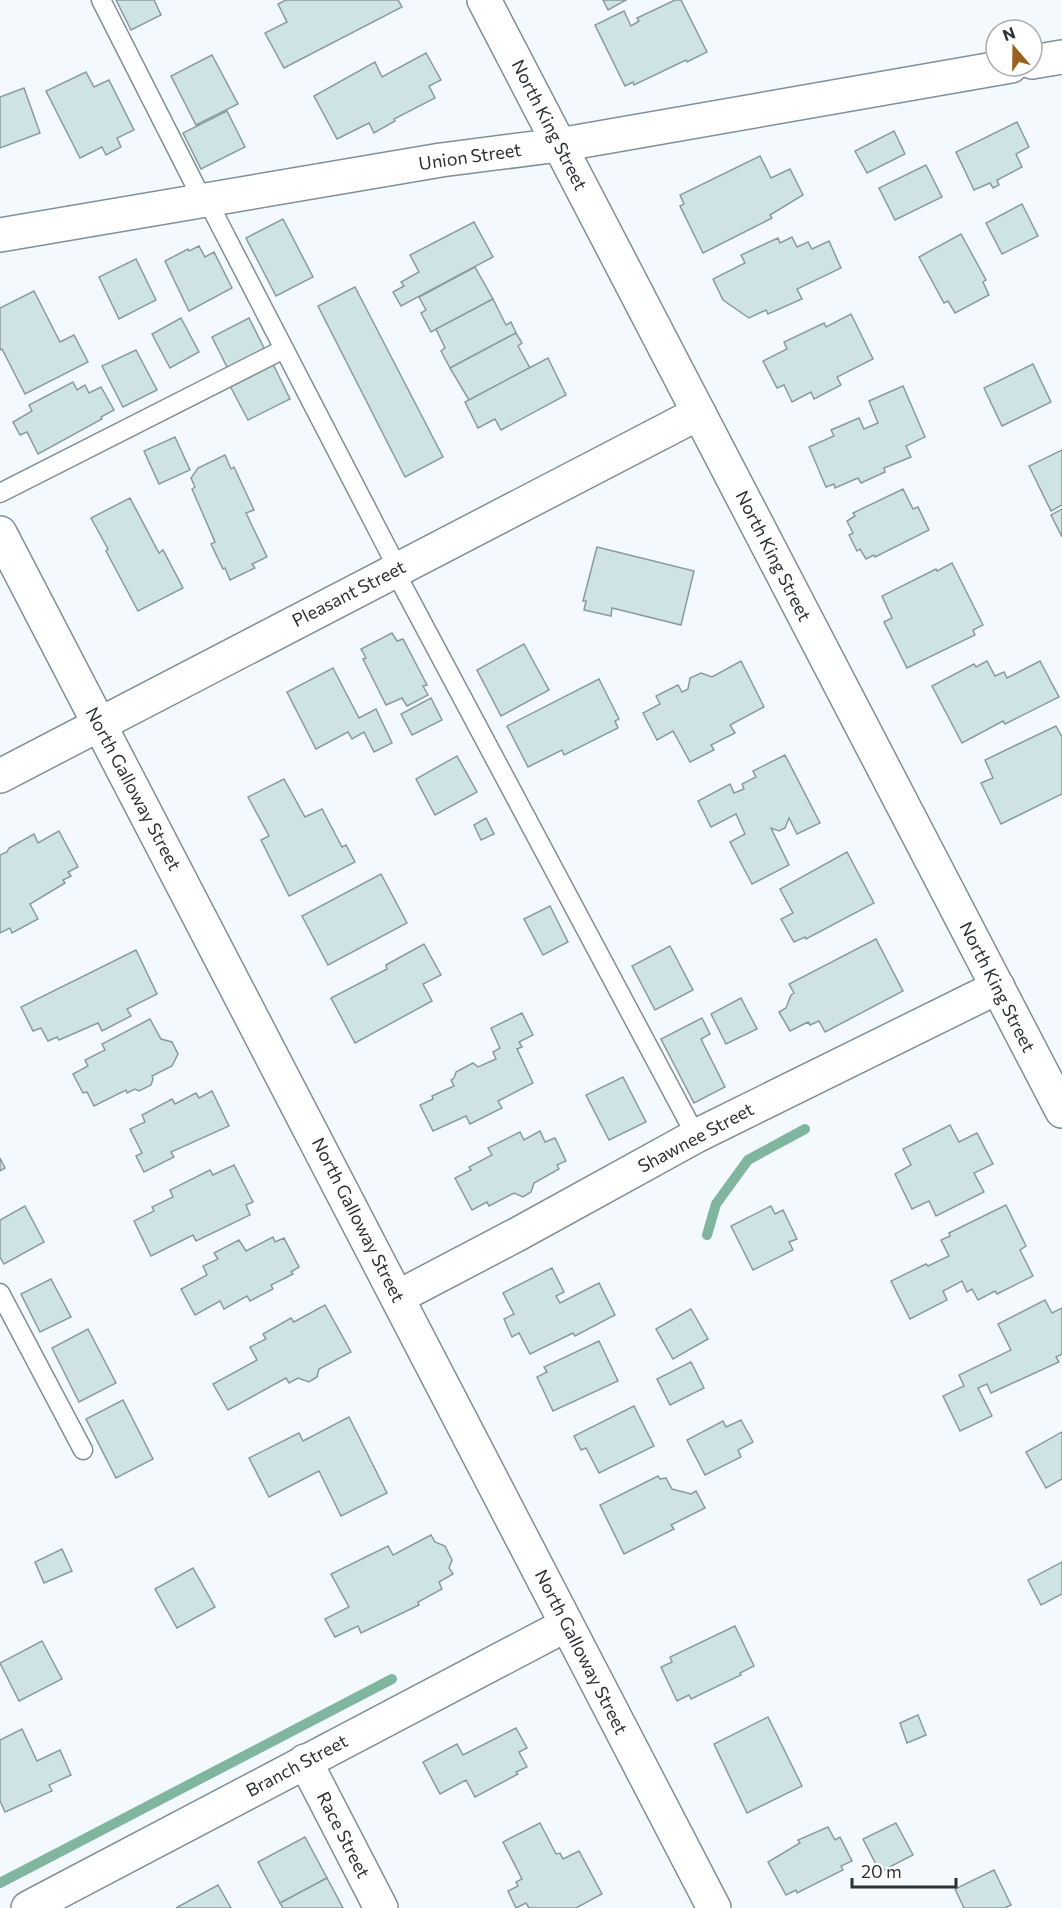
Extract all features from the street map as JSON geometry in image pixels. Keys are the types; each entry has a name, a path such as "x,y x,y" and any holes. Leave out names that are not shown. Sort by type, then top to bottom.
{"street":[{"name":"North King Street","path":"484,0 1062,1111"},
{"path":"1044,61 1062,57"},
{"name":"Union Street","path":"0,235 441,160 559,145 984,71"},
{"name":"Pleasant Street","path":"0,776 699,413"},
{"name":"North Galloway Street","path":"0,533 714,1908"},
{"name":"Shawnee Street","path":"398,1297 696,1136 998,987"},
{"name":"Branch Street","path":"28,1908 566,1625"},
{"name":"Race Street","path":"305,1761 381,1908"}],"lane":[{"path":"101,0 198,191 207,200 398,569 399,579 696,1136"},
{"path":"0,493 284,349"},
{"path":"0,1293 83,1450"}],"building":[{"path":"116,0 154,0 161,15 131,30"},
{"path":"286,0 398,0 402,7 284,68 265,33 287,22 278,4"},
{"path":"603,0 626,0 608,10"},
{"path":"675,0 681,0 707,52 634,85 633,82 625,86 595,25 624,11 631,26 639,21 637,18"},
{"path":"426,53 441,80 429,86 435,98 394,119 395,121 374,133 369,123 337,139 314,96 375,62 382,77"},
{"path":"212,55 238,104 196,125 171,76"},
{"path":"86,72 94,87 109,80 134,130 117,138 121,147 106,155 102,147 80,158 46,91"},
{"path":"24,88 40,133 0,148 0,97"},
{"path":"227,111 245,147 201,169 183,133"},
{"path":"1017,122 1029,147 1016,154 1022,167 997,180 999,185 993,188 990,183 974,190 956,152"},
{"path":"894,131 905,154 867,173 855,151"},
{"path":"760,156 771,178 790,169 803,195 770,215 772,218 703,253 680,206 684,204 680,195"},
{"path":"926,165 942,197 895,220 879,188"},
{"path":"1022,204 1038,236 1002,254 986,223"},
{"path":"283,219 313,277 276,296 246,238"},
{"path":"474,222 493,257 401,306 393,292 404,286 401,282 419,272 410,255"},
{"path":"961,234 986,280 983,282 989,295 955,313 948,301 944,303 919,257"},
{"path":"792,237 797,247 808,242 812,249 829,241 841,268 797,289 802,299 768,314 766,310 749,318 723,300 713,279 745,263 741,255 778,238 780,243"},
{"path":"199,246 205,257 214,252 232,288 189,311 165,261"},
{"path":"136,259 156,300 119,319 99,277"},
{"path":"475,267 493,299 431,332 421,313 426,310 419,297"},
{"path":"355,287 443,457 405,477 318,306"},
{"path":"34,291 60,342 74,335 88,362 25,394 2,349 0,350 0,308"},
{"path":"493,299 506,325 511,322 516,333 450,368 441,351 445,348 436,329"},
{"path":"851,314 873,359 837,377 841,385 814,399 811,392 792,402 784,385 777,388 763,361 787,349 784,342 824,323 826,327"},
{"path":"181,318 199,352 170,368 152,334"},
{"path":"249,318 266,352 229,371 212,337"},
{"path":"516,333 522,343 518,346 530,368 469,400 450,368"},
{"path":"136,350 157,390 123,407 102,366"},
{"path":"548,358 566,395 501,430 495,419 478,428 465,402"},
{"path":"272,362 290,399 248,420 229,384"},
{"path":"1033,364 1051,402 1002,426 984,388"},
{"path":"73,382 77,390 85,385 89,393 101,387 114,410 38,454 27,432 20,435 13,422 32,411 29,405"},
{"path":"903,386 925,437 906,446 911,457 884,468 885,472 861,483 858,478 835,488 834,484 826,487 809,447 834,436 831,430 859,418 864,429 878,423 869,401"},
{"path":"175,437 190,470 159,484 144,451"},
{"path":"1062,450 1062,505 1051,511 1029,466"},
{"path":"225,455 231,469 234,467 254,510 246,513 267,557 252,564 255,568 230,580 211,544 215,542 192,489 195,487 191,478 198,468"},
{"path":"903,489 913,509 918,507 929,530 875,557 874,555 866,559 860,549 857,551 849,535 853,533 847,521 855,516 853,513"},
{"path":"130,498 159,553 163,550 183,588 138,611 91,518"},
{"path":"1062,509 1062,537 1051,515"},
{"path":"597,547 694,571 681,625 612,608 611,616 584,610 586,601 583,601"},
{"path":"952,563 983,625 973,630 975,635 907,668 884,622 892,618 882,596"},
{"path":"392,633 397,641 403,639 427,685 423,686 428,695 407,706 402,698 386,705 363,659 366,658 361,649"},
{"path":"524,644 549,690 501,716 477,670"},
{"path":"741,661 764,707 730,725 735,733 711,745 714,750 690,762 673,731 657,740 643,713 660,704 656,696 678,685 682,692 688,689 690,678 701,673 712,677"},
{"path":"987,661 995,676 1004,672 1007,678 1040,661 1059,697 1005,724 1003,721 962,743 932,686 974,664 976,667"},
{"path":"333,668 359,718 376,709 392,743 374,752 364,732 352,739 348,732 316,749 287,692"},
{"path":"599,679 619,719 615,721 618,728 564,755 562,750 528,767 507,726"},
{"path":"431,698 442,720 412,735 401,714"},
{"path":"1056,726 1062,737 1062,794 1001,824 981,783 993,778 985,760"},
{"path":"785,755 820,823 797,834 789,818 785,828 779,831 771,828 789,865 752,884 730,842 745,834 736,814 711,827 698,801 730,784 734,793 744,789 742,784 756,777 753,771"},
{"path":"457,756 477,792 435,815 416,779"},
{"path":"284,779 305,817 322,809 342,847 346,845 355,862 289,896 261,840 269,836 248,797"},
{"path":"486,818 494,834 481,840 474,825"},
{"path":"59,831 78,867 68,872 71,876 63,880 65,883 30,904 38,919 12,933 10,928 0,933 0,855 34,834 38,843"},
{"path":"847,852 874,903 806,939 805,937 794,942 781,919 793,913 780,889"},
{"path":"381,874 407,923 328,965 302,916"},
{"path":"550,906 568,942 543,955 524,919"},
{"path":"876,939 903,991 825,1032 819,1021 810,1025 808,1022 790,1031 779,1012 786,1008 794,993 789,984"},
{"path":"424,944 441,975 423,984 432,1001 355,1043 331,998 387,969 386,965"},
{"path":"670,946 693,990 655,1010 632,966"},
{"path":"136,950 157,994 127,1009 131,1016 102,1031 98,1023 59,1040 57,1037 48,1041 41,1028 33,1031 21,1007"},
{"path":"741,998 757,1029 726,1044 711,1014"},
{"path":"522,1013 533,1035 519,1042 522,1047 517,1049 533,1083 498,1101 502,1108 470,1124 466,1116 433,1131 420,1105 433,1099 432,1096 454,1086 451,1080 456,1072 473,1063 478,1067 496,1059 493,1052 500,1048 491,1028"},
{"path":"702,1018 710,1034 701,1039 725,1087 694,1103 661,1039"},
{"path":"150,1019 161,1039 172,1042 178,1054 172,1066 152,1076 151,1085 139,1091 135,1089 127,1093 126,1090 94,1106 87,1092 83,1093 73,1074 88,1066 85,1060 105,1050 102,1044"},
{"path":"623,1077 646,1122 609,1140 586,1095"},
{"path":"212,1091 229,1126 171,1152 174,1157 144,1172 136,1156 142,1153 130,1129 145,1122 142,1115 172,1099 175,1104 196,1093 199,1098"},
{"path":"950,1125 959,1142 977,1133 993,1164 974,1173 984,1192 936,1216 929,1201 912,1209 895,1174 911,1165 903,1149"},
{"path":"540,1131 545,1142 555,1138 566,1161 557,1165 559,1169 534,1183 531,1192 523,1197 514,1193 489,1206 487,1202 472,1210 455,1178 471,1170 469,1167 492,1155 488,1148 520,1132 524,1140"},
{"path":"0,1158 5,1168 0,1171"},
{"path":"234,1165 253,1202 246,1205 250,1215 196,1241 193,1235 151,1256 134,1221 154,1211 152,1207 173,1197 170,1190 210,1170 213,1175"},
{"path":"1006,1205 1026,1246 1020,1250 1033,1276 997,1294 995,1291 978,1300 972,1289 967,1292 962,1281 943,1291 947,1300 910,1319 891,1281 949,1256 941,1240 950,1236 949,1233"},
{"path":"25,1206 44,1242 4,1264 0,1257 0,1220"},
{"path":"771,1206 775,1214 783,1210 797,1239 789,1242 793,1250 753,1270 731,1226"},
{"path":"273,1237 275,1242 284,1238 299,1267 291,1272 293,1274 271,1285 273,1289 250,1301 247,1296 224,1309 220,1301 195,1315 181,1289 207,1275 203,1266 218,1259 214,1253 239,1240 246,1251"},
{"path":"552,1268 564,1292 556,1296 560,1303 599,1283 615,1315 575,1336 573,1333 530,1354 519,1333 512,1337 504,1319 514,1314 503,1293"},
{"path":"51,1279 71,1317 40,1332 21,1294"},
{"path":"1045,1300 1052,1313 1062,1308 1062,1354 1056,1357 1059,1362 991,1393 987,1384 978,1388 992,1416 960,1431 943,1396 964,1386 959,1375 1011,1350 998,1324"},
{"path":"325,1305 351,1352 319,1369 317,1377 309,1382 298,1378 289,1383 286,1378 228,1410 213,1384 257,1360 250,1347 266,1339 263,1334 291,1318 294,1322"},
{"path":"691,1309 708,1339 673,1359 656,1329"},
{"path":"88,1329 116,1383 79,1402 52,1348"},
{"path":"599,1341 618,1381 553,1411 537,1377 547,1372 544,1367"},
{"path":"691,1362 704,1388 670,1405 657,1379"},
{"path":"123,1400 153,1459 116,1478 86,1419"},
{"path":"634,1406 654,1446 599,1473 586,1448 581,1450 574,1436"},
{"path":"349,1417 387,1493 341,1516 319,1471 269,1497 249,1458 299,1433 303,1441"},
{"path":"741,1420 753,1442 738,1450 741,1457 705,1475 687,1440 723,1421 726,1427"},
{"path":"1062,1432 1062,1479 1046,1488 1026,1452"},
{"path":"658,1476 660,1479 666,1478 672,1489 691,1494 696,1491 705,1508 671,1525 674,1529 624,1554 600,1505"},
{"path":"431,1535 435,1542 445,1546 452,1560 449,1568 453,1574 439,1582 442,1589 418,1602 419,1605 361,1633 358,1626 335,1637 325,1619 349,1607 331,1574 388,1546 393,1555"},
{"path":"62,1549 72,1571 44,1583 35,1562"},
{"path":"1062,1562 1062,1594 1041,1605 1028,1580"},
{"path":"193,1568 215,1607 177,1628 155,1589"},
{"path":"735,1626 754,1666 740,1673 741,1675 691,1699 689,1695 677,1701 661,1667 672,1662 670,1657"},
{"path":"42,1641 62,1679 19,1701 0,1663"},
{"path":"918,1715 926,1735 907,1743 900,1723"},
{"path":"768,1717 802,1786 747,1813 714,1744"},
{"path":"516,1728 527,1748 519,1752 527,1767 475,1797 466,1780 440,1794 423,1762 457,1744 463,1755"},
{"path":"22,1729 37,1761 60,1750 71,1775 49,1785 52,1791 5,1812 0,1801 0,1740"},
{"path":"540,1823 556,1854 560,1853 563,1859 579,1851 602,1894 576,1908 529,1908 526,1903 516,1908 508,1891 518,1886 516,1882 522,1879 503,1842"},
{"path":"896,1823 913,1855 880,1872 863,1839"},
{"path":"828,1827 835,1840 840,1837 852,1861 841,1866 843,1870 797,1893 796,1890 786,1895 768,1862 800,1843 798,1840"},
{"path":"305,1837 327,1878 280,1903 258,1862"},
{"path":"994,1870 1011,1905 1004,1908 964,1908 955,1889"},
{"path":"327,1878 343,1908 283,1908 280,1903"},
{"path":"218,1885 231,1908 176,1908"}],"waterway":[{"path":"707,1235 716,1204 748,1160 805,1129"},
{"path":"0,1883 392,1679"}]}
